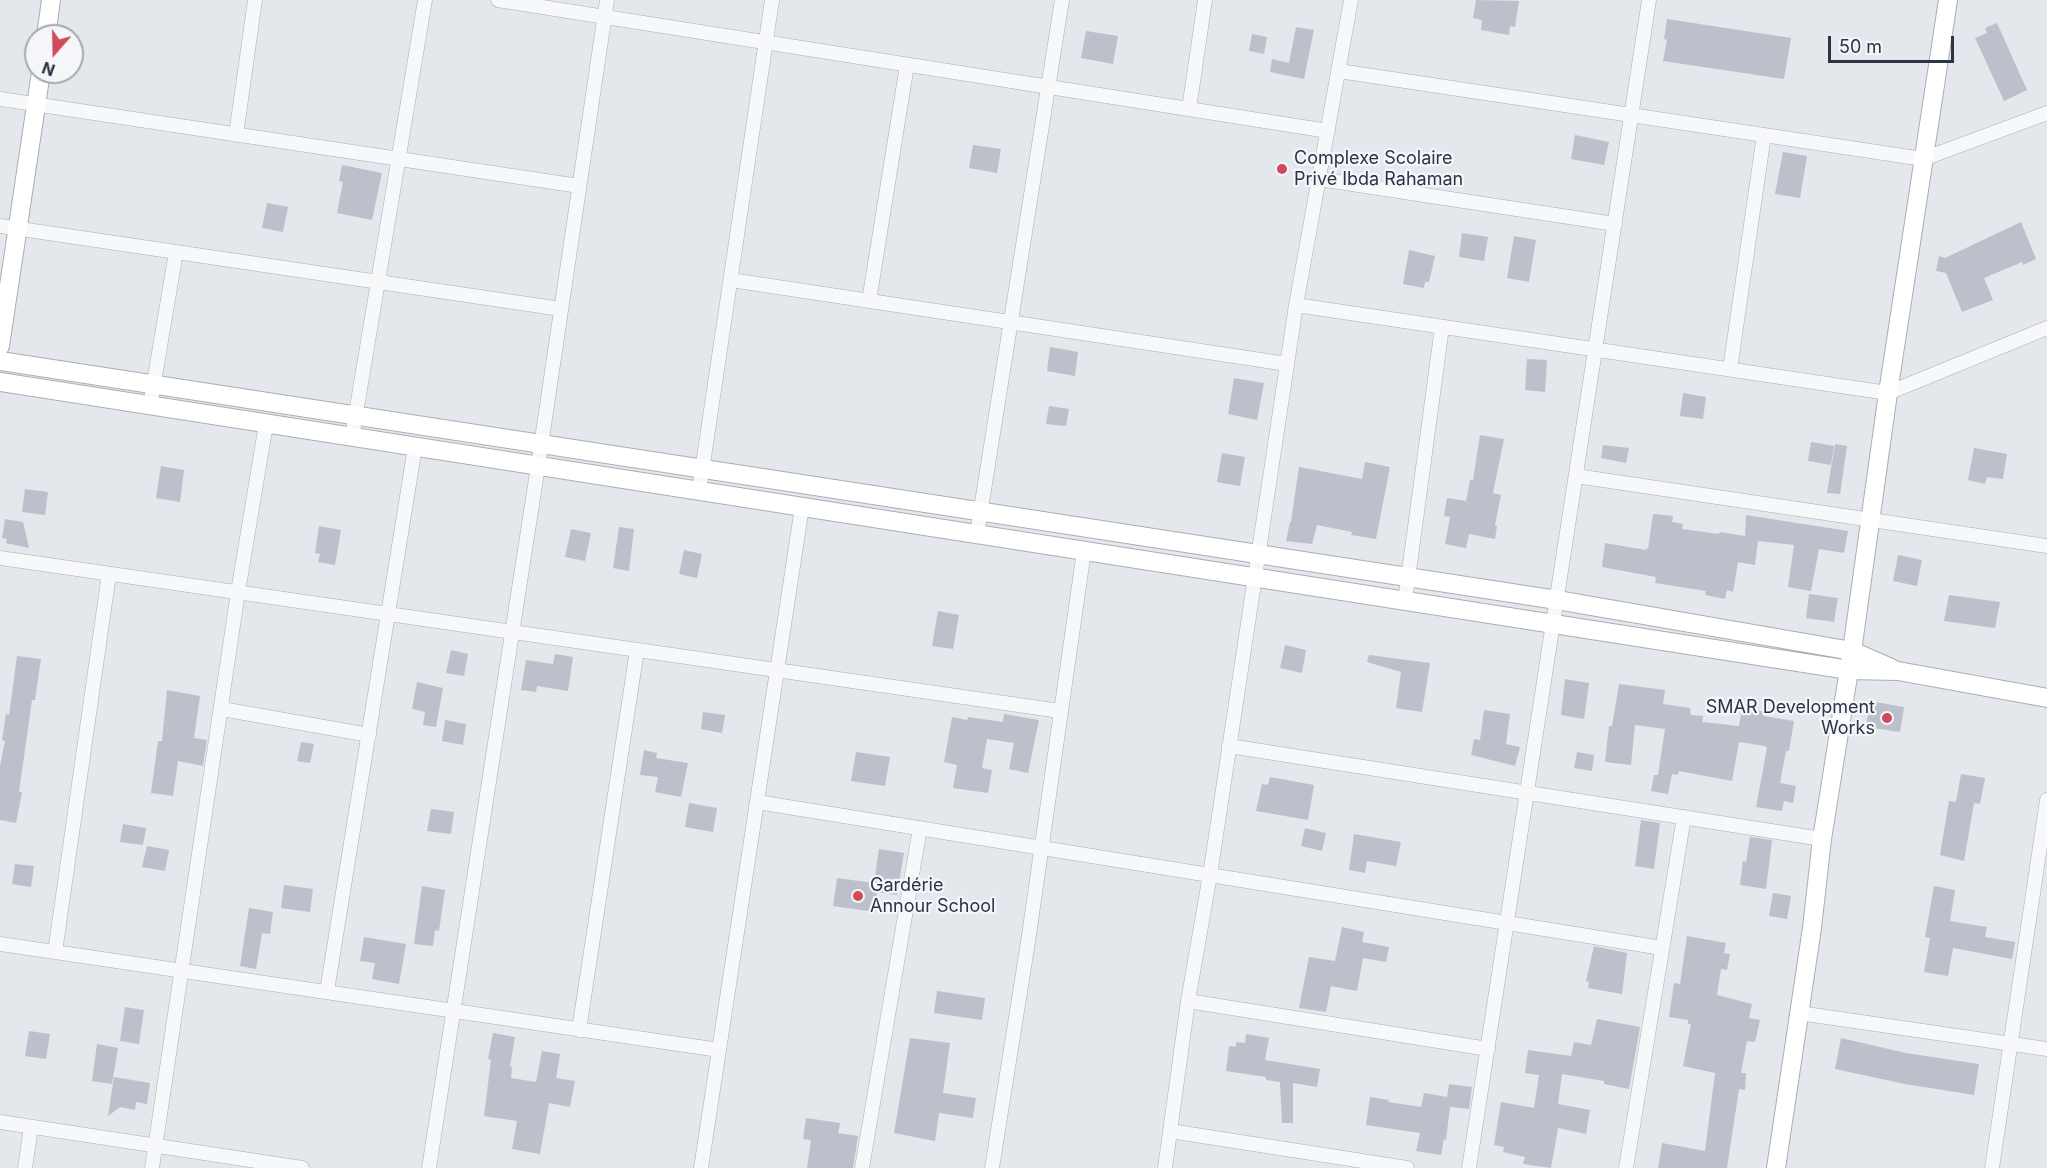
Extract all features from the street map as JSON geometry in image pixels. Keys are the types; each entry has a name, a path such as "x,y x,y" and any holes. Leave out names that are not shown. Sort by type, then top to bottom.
{"street":[{"path":"48,24 51,0"},
{"path":"236,135 255,0"},
{"path":"352,437 425,0"},
{"path":"498,0 1328,131"},
{"path":"429,1168 538,466 607,0"},
{"path":"699,491 772,0"},
{"path":"977,534 1062,0"},
{"path":"1189,109 1206,0"},
{"path":"1165,1168 1188,1001 1210,875 1296,305 1352,0"},
{"path":"1469,1168 1649,0"},
{"path":"1776,1168 1822,839 1948,0"},
{"path":"868,301 907,65"},
{"path":"1339,71 1923,159 2047,113"},
{"path":"0,346 9,227 39,84"},
{"path":"0,99 579,186"},
{"path":"1730,369 1764,135"},
{"path":"1319,179 1615,224"},
{"path":"9,227 561,309"},
{"path":"150,406 176,252"},
{"path":"731,280 1287,364"},
{"path":"1296,305 1888,393 2047,328"},
{"path":"1405,601 1442,327"},
{"path":"0,361 1557,600 1852,651 1898,671"},
{"path":"0,382 1849,670 1898,671 2047,698"},
{"path":"152,1168 238,592 266,424"},
{"path":"327,991 415,447"},
{"path":"1576,476 2047,546"},
{"path":"701,1168 802,507"},
{"path":"992,1168 1084,551"},
{"path":"0,558 1060,711"},
{"path":"55,952 109,573"},
{"path":"579,1030 638,650"},
{"path":"222,709 369,735"},
{"path":"1229,746 1822,839"},
{"path":"1992,1168 2047,800"},
{"path":"758,802 1662,948"},
{"path":"1626,1168 1684,817"},
{"path":"862,1168 920,828"},
{"path":"0,944 718,1050"},
{"path":"1188,1001 1488,1048"},
{"path":"1799,1013 2047,1049"},
{"path":"0,1122 302,1168"},
{"path":"25,1168 31,1126"},
{"path":"1170,1131 1407,1168"}],"building":[{"path":"1476,0 1519,1 1515,27 1510,26 1509,35 1481,30 1482,20 1473,18"},
{"path":"1667,19 1791,38 1784,79 1663,61 1667,40 1664,39"},
{"path":"1997,23 2027,90 2004,101 1975,38 1987,33 1985,28"},
{"path":"1296,27 1314,30 1304,79 1270,72 1272,59 1289,63"},
{"path":"1086,31 1118,36 1113,64 1081,58"},
{"path":"1252,34 1267,37 1264,54 1249,51"},
{"path":"1575,135 1609,142 1604,165 1571,159"},
{"path":"973,145 1001,149 997,173 969,168"},
{"path":"1783,152 1807,156 1800,198 1775,194"},
{"path":"342,165 382,173 372,220 337,213 343,182 339,181"},
{"path":"267,203 288,207 283,232 262,228"},
{"path":"2021,222 2036,259 2023,265 2022,262 1984,278 1993,300 1962,312 1946,273 1936,271 1939,256 1945,258"},
{"path":"1462,233 1488,237 1484,261 1459,257"},
{"path":"1514,236 1536,240 1529,282 1507,278"},
{"path":"1409,250 1435,256 1429,282 1425,282 1424,288 1403,284"},
{"path":"1050,347 1078,352 1075,376 1047,371"},
{"path":"1527,359 1547,360 1545,392 1525,390"},
{"path":"1234,378 1264,383 1257,420 1228,414"},
{"path":"1683,393 1706,397 1703,419 1680,416"},
{"path":"1049,406 1069,409 1066,426 1046,424"},
{"path":"1480,435 1504,439 1493,493 1501,495 1495,525 1497,526 1495,539 1469,534 1466,548 1445,544 1450,517 1444,516 1447,498 1466,501 1470,480 1473,480"},
{"path":"1811,442 1834,446 1831,465 1808,461"},
{"path":"1835,444 1847,446 1840,494 1827,493"},
{"path":"1603,445 1629,448 1626,463 1601,458"},
{"path":"1974,448 2007,454 2003,479 1987,477 1985,484 1968,480"},
{"path":"1222,453 1245,457 1240,486 1217,482"},
{"path":"1365,462 1390,467 1376,539 1351,535 1352,532 1317,525 1312,544 1286,541 1299,467 1362,479"},
{"path":"161,466 184,470 180,502 156,498"},
{"path":"25,489 48,492 45,515 22,512"},
{"path":"1653,514 1673,516 1672,522 1683,524 1682,529 1719,534 1720,532 1745,536 1746,515 1848,531 1844,553 1819,549 1811,591 1788,587 1794,545 1758,541 1755,565 1738,562 1733,592 1727,590 1725,599 1705,595 1706,591 1655,583 1656,577 1602,567 1605,543 1648,549"},
{"path":"5,519 23,522 29,548 6,543 7,539 2,538"},
{"path":"319,526 341,530 335,565 318,562 320,554 315,553"},
{"path":"619,527 634,529 629,571 613,568"},
{"path":"571,529 591,533 585,561 565,557"},
{"path":"684,550 702,554 697,578 679,574"},
{"path":"1898,555 1922,560 1917,586 1893,581"},
{"path":"1809,594 1838,598 1834,622 1806,618"},
{"path":"1949,595 2000,602 1995,628 1944,621"},
{"path":"938,611 959,615 953,649 932,646"},
{"path":"1285,645 1306,650 1302,673 1280,668"},
{"path":"451,650 468,654 464,676 446,673"},
{"path":"555,654 573,657 568,691 537,686 536,692 521,690 526,660 553,664"},
{"path":"1369,655 1430,663 1422,712 1396,708 1401,672 1367,662"},
{"path":"17,656 41,659 35,700 32,700 19,792 22,792 16,823 0,820 0,766 5,741 2,740 6,714 9,715"},
{"path":"1565,679 1589,683 1584,719 1561,715"},
{"path":"417,682 443,688 436,727 423,725 425,712 412,709"},
{"path":"1619,684 1665,690 1663,704 1690,708 1691,715 1703,716 1702,722 1739,726 1742,708 1765,712 1764,716 1794,721 1780,783 1796,786 1793,803 1784,801 1782,811 1756,807 1767,748 1765,746 1739,742 1732,781 1679,771 1678,775 1672,774 1668,794 1651,791 1654,775 1658,775 1665,729 1635,725 1631,765 1605,762 1609,726 1612,726"},
{"path":"167,690 200,696 194,738 207,740 203,766 178,761 173,796 151,793 158,741 162,741"},
{"path":"1870,701 1904,707 1900,732 1866,727"},
{"path":"1484,710 1510,714 1506,744 1520,747 1515,766 1471,755 1474,739 1480,740"},
{"path":"703,712 725,715 722,733 701,729"},
{"path":"1004,714 1039,720 1028,773 1009,769 1014,743 987,739 982,768 992,770 988,793 953,788 957,765 944,762 952,717 1003,722"},
{"path":"445,720 466,724 463,745 442,741"},
{"path":"301,742 314,744 310,763 297,761"},
{"path":"644,750 657,753 656,758 688,763 681,797 655,792 658,777 640,775"},
{"path":"856,752 890,757 885,786 851,781"},
{"path":"1577,752 1594,755 1592,771 1574,768"},
{"path":"1961,774 1985,778 1980,804 1974,803 1964,861 1940,855 1949,801 1956,802"},
{"path":"1270,777 1314,785 1308,820 1256,811 1262,784 1268,785"},
{"path":"689,803 717,808 713,832 685,827"},
{"path":"431,809 454,812 451,834 427,831"},
{"path":"1641,820 1660,823 1654,869 1635,866"},
{"path":"123,824 146,828 143,845 120,842"},
{"path":"1305,828 1326,833 1322,851 1301,846"},
{"path":"1354,834 1401,842 1396,866 1367,861 1365,873 1349,870"},
{"path":"1750,837 1772,840 1766,889 1740,885 1743,861 1746,862"},
{"path":"147,846 169,850 165,871 142,867"},
{"path":"879,849 904,853 897,895 877,892 875,912 833,906 837,878 874,883"},
{"path":"15,864 34,866 31,887 12,884"},
{"path":"284,885 313,889 310,912 281,908"},
{"path":"422,886 445,890 439,931 435,930 433,946 414,944"},
{"path":"1934,886 1955,890 1950,921 1987,927 1985,937 2015,942 2012,959 1953,948 1948,976 1924,972 1930,938 1925,937"},
{"path":"1773,893 1791,896 1787,919 1769,916"},
{"path":"249,908 273,912 270,934 262,933 256,969 240,966"},
{"path":"1342,927 1364,932 1362,942 1389,947 1386,962 1363,958 1357,991 1331,986 1326,1012 1299,1008 1309,957 1335,961"},
{"path":"1687,936 1726,943 1724,953 1730,954 1727,970 1721,969 1717,995 1752,1004 1749,1018 1760,1020 1755,1042 1747,1041 1741,1073 1746,1073 1745,1090 1739,1089 1727,1168 1658,1168 1662,1143 1705,1151 1715,1073 1683,1066 1691,1024 1688,1024 1688,1020 1669,1017 1674,983 1680,984"},
{"path":"364,937 406,944 399,984 372,979 375,963 360,961"},
{"path":"1594,946 1627,953 1622,994 1588,988 1589,982 1586,981"},
{"path":"937,991 985,998 982,1020 934,1013"},
{"path":"125,1007 144,1010 139,1044 120,1041"},
{"path":"1597,1019 1640,1027 1629,1089 1604,1084 1604,1081 1562,1074 1558,1104 1590,1110 1586,1134 1558,1128 1551,1168 1523,1164 1525,1157 1503,1152 1504,1147 1494,1145 1501,1102 1534,1108 1539,1075 1525,1073 1528,1050 1571,1056 1574,1042 1591,1045"},
{"path":"29,1031 50,1034 46,1059 25,1056"},
{"path":"493,1033 515,1037 510,1066 512,1067 511,1078 536,1082 542,1051 560,1054 556,1078 575,1081 570,1107 549,1103 540,1154 512,1149 517,1121 484,1116 491,1060 488,1059"},
{"path":"1246,1034 1269,1038 1265,1060 1320,1069 1317,1087 1293,1083 1293,1123 1282,1123 1280,1082 1266,1080 1266,1077 1226,1071 1229,1046 1236,1047 1236,1042 1245,1043"},
{"path":"910,1038 950,1043 943,1093 976,1098 973,1118 939,1113 935,1141 894,1133"},
{"path":"1841,1038 1906,1053 1979,1064 1974,1095 1905,1084 1835,1069"},
{"path":"97,1044 118,1048 112,1084 92,1081"},
{"path":"114,1077 150,1083 147,1104 136,1102 135,1110 120,1107 108,1116"},
{"path":"1449,1084 1472,1087 1469,1109 1450,1107 1446,1140 1444,1139 1441,1155 1416,1151 1420,1133 1366,1125 1370,1097 1421,1107 1424,1093 1447,1097"},
{"path":"806,1118 840,1123 838,1133 858,1136 853,1168 807,1168 811,1140 803,1139"}],"place":[{"name":"Complexe Scolaire Privé Ibda Rahaman","path":"1282,169"},
{"name":"SMAR Development Works","path":"1887,718"},
{"name":"Gardérie Annour School","path":"858,896"}]}
